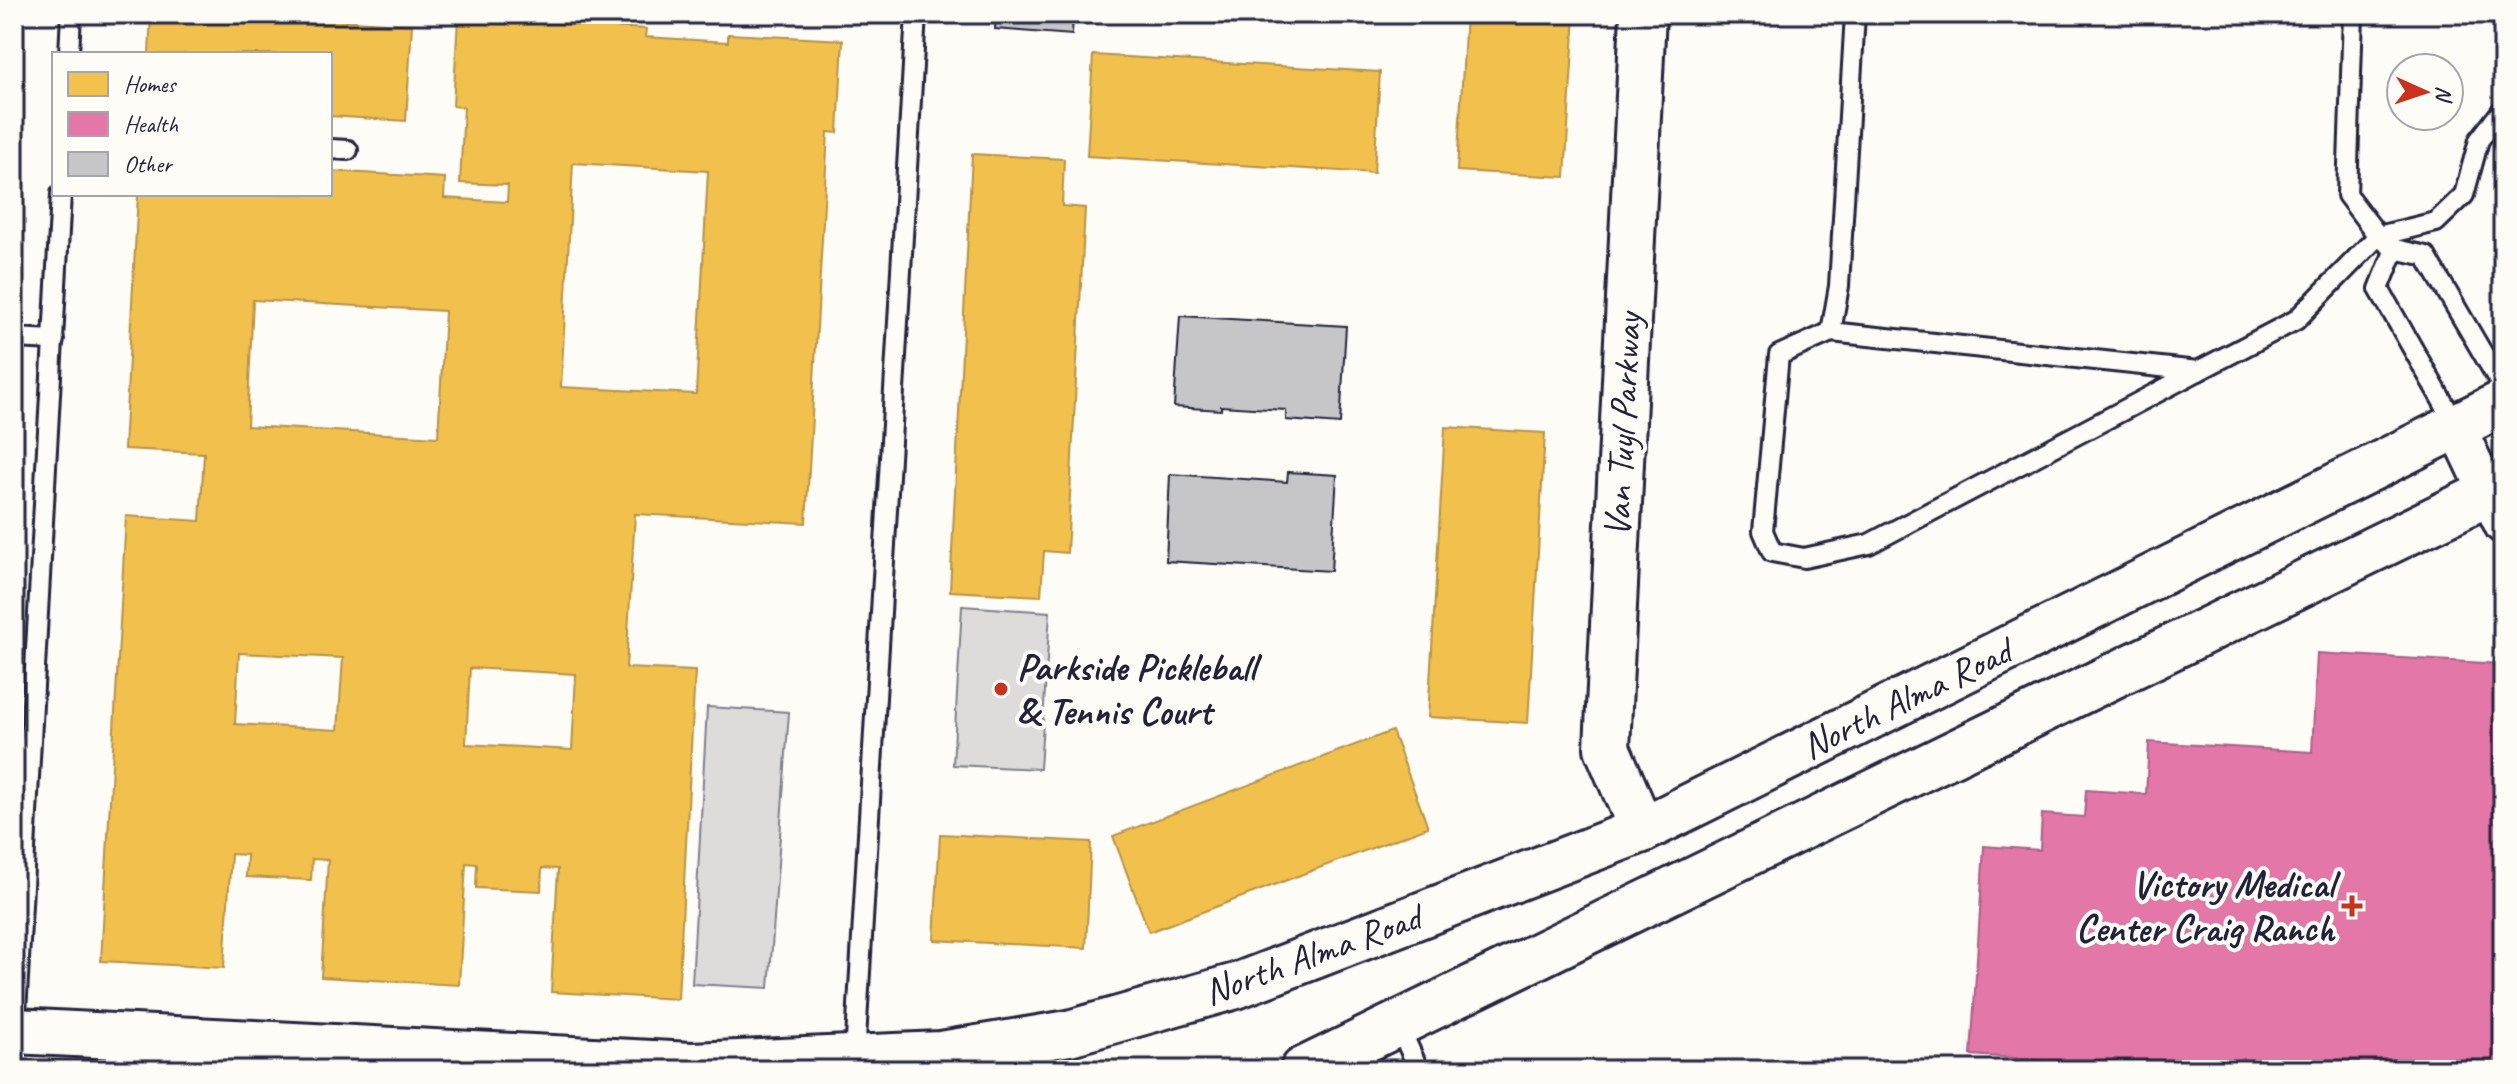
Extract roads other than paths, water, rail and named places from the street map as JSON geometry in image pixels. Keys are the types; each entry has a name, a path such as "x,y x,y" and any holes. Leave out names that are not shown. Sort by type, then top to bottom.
{"main road":[{"name":"Van Tuyl Parkway","path":"1642,830 1607,748 1643,14"},
{"name":"North Alma Road","path":"14,1040 692,1065 855,1064 941,1054 1069,1033 1236,986 1642,830 2503,403"},
{"name":"North Alma Road","path":"1303,1070 2498,502"}],"street":[{"path":"2456,425 2498,502"}],"lane":[{"path":"69,52 71,14"},
{"path":"855,1064 916,14"},
{"path":"1831,332 1839,286 1855,14"},
{"path":"2353,14 2347,195 2378,236 2395,249 2426,256 2503,388"},
{"path":"2198,371 1831,332 1779,355 1763,531 1772,552 1804,558 1869,544 2296,320 2378,236 2436,222 2464,195 2479,140 2503,109"},
{"path":"14,1040 61,196"},
{"path":"2395,249 2379,289 2456,425"},
{"path":"14,338 54,340"},
{"path":"1398,1024 1419,1070"}],"place":[{"name":"Parkside Pickleball & Tennis Court","path":"1001,689"},
{"name":"Victory Medical Center Craig Ranch","path":"2352,906"}]}
